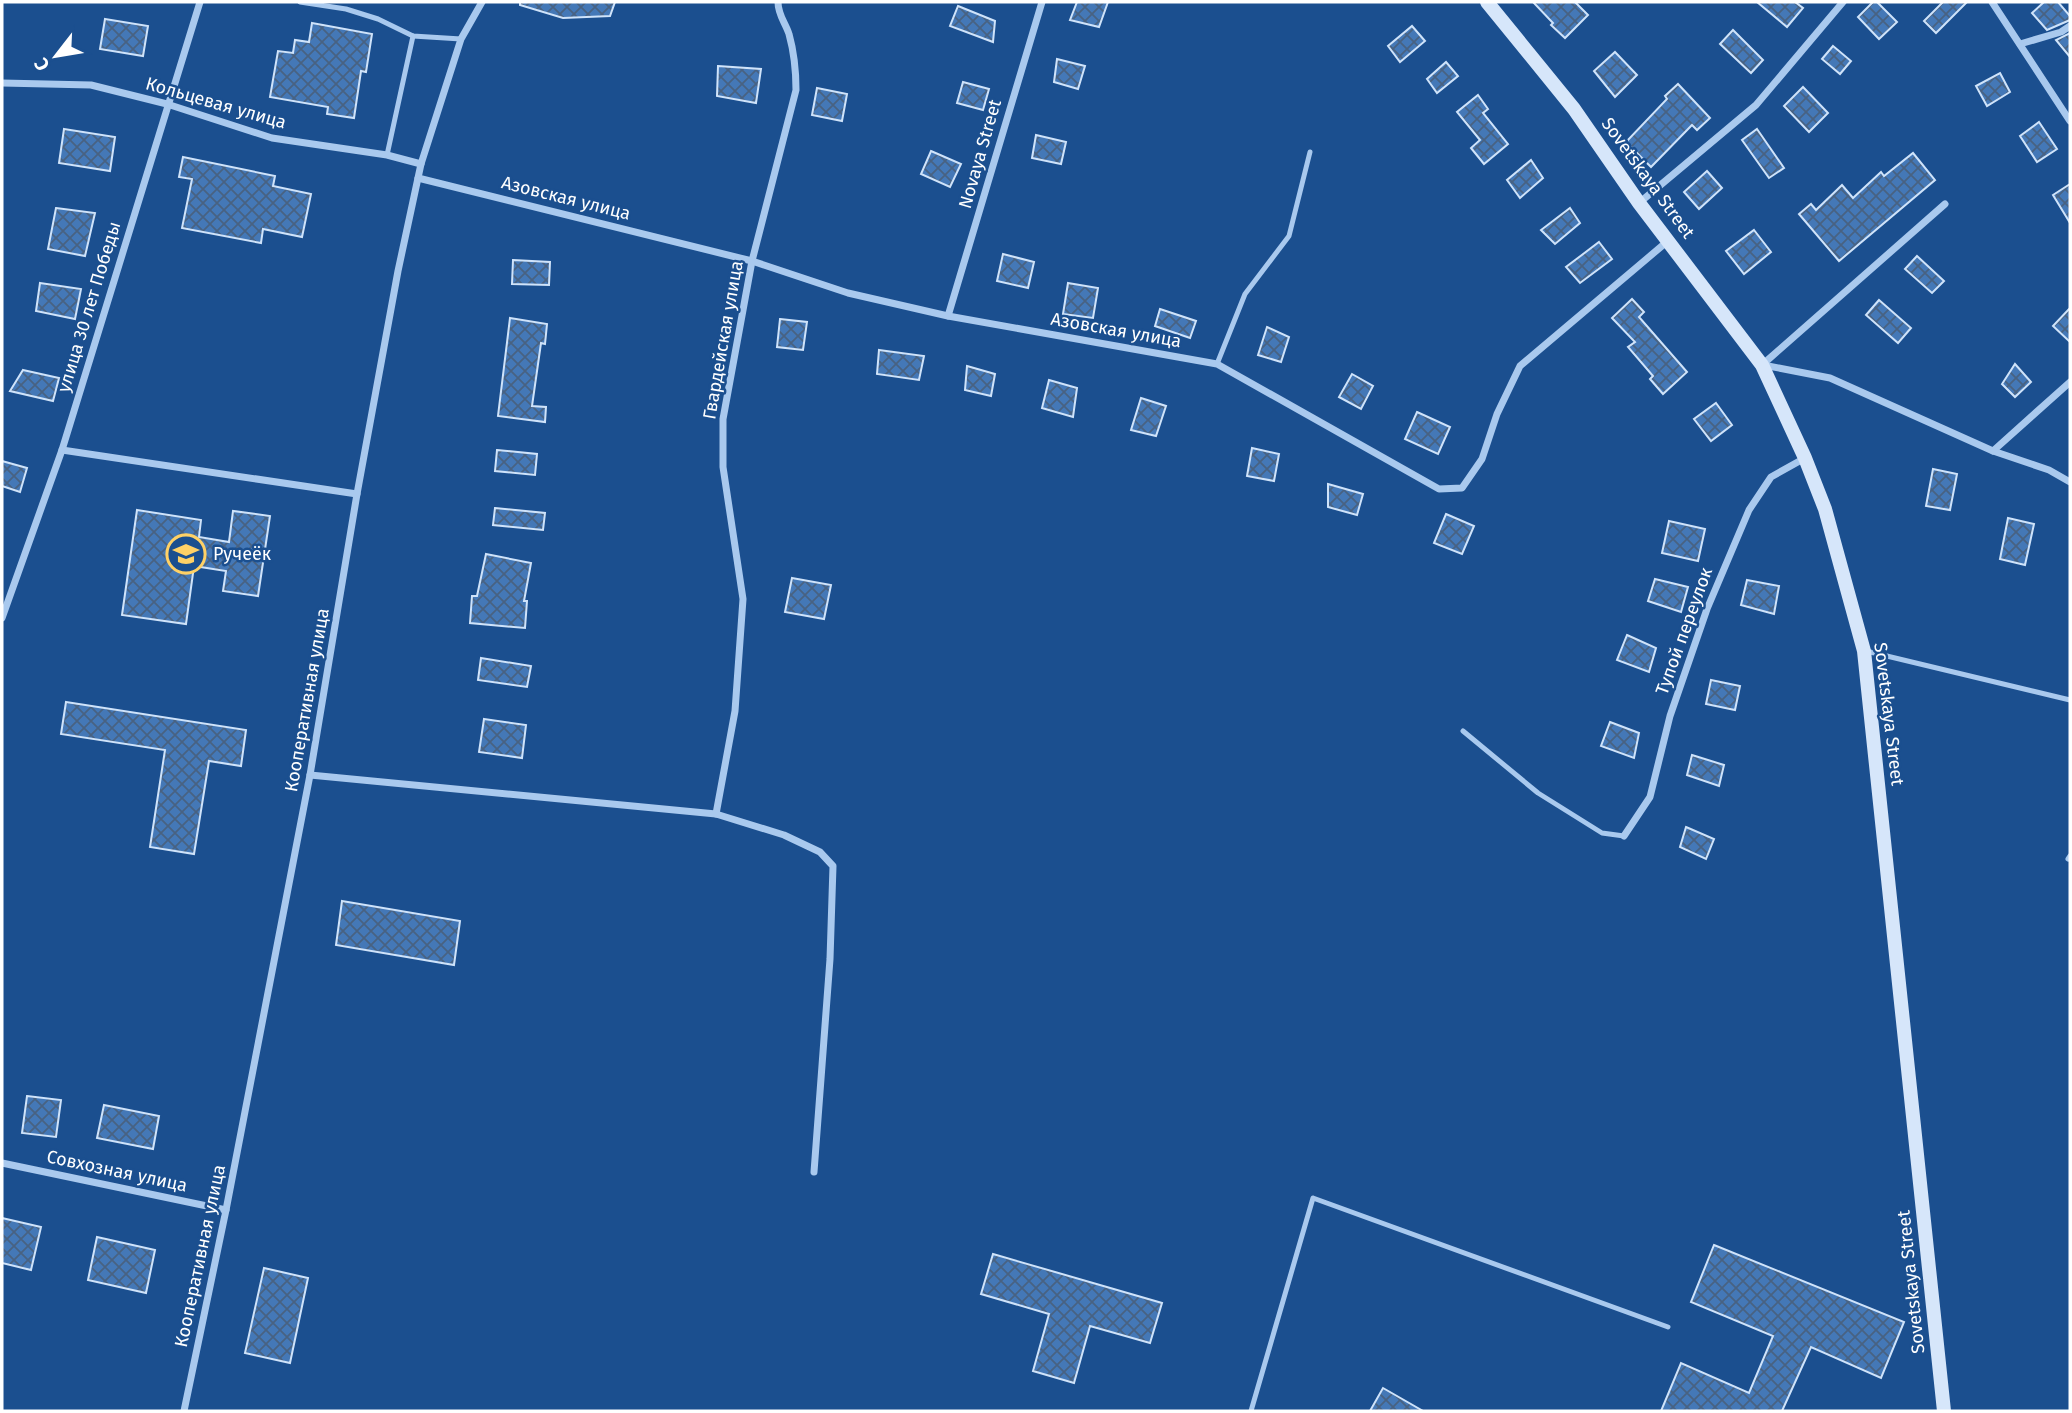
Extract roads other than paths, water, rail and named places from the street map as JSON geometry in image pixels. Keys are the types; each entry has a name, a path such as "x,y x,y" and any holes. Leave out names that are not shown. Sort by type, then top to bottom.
{"street":[{"name":"улица 30 лет Победы","path":"2,618 62,450 200,2"},
{"name":"Кооперативная улица","path":"184,1411 226,1210 310,775 398,271 421,164 461,39 482,2"},
{"name":"Гвардейская улица","path":"716,814 735,711 743,599 723,467 723,419 752,261 796,90 796,68 788,33 778,12 778,2"},
{"name":"Novaya Street","path":"948,316 1042,2"},
{"name":"Sovetskaya Street","path":"1488,2 1574,109 1639,203 1762,365 1805,458 1825,509 1864,651 1944,1411"},
{"path":"1639,203 1756,105 1843,2"},
{"path":"1992,2 2070,121"},
{"path":"2020,44 2061,32 2070,26"},
{"name":"Кольцевая улица","path":"2,83 91,85 167,104 272,138 387,155 421,164"},
{"name":"Азовская улица","path":"418,178 752,261 848,293 948,316 1217,364 1439,489 1462,488 1482,459 1497,414 1520,366 1669,240"},
{"path":"1762,365 1945,204"},
{"path":"1762,365 1830,378 1993,451 2049,470 2070,482"},
{"path":"1993,451 2070,382"},
{"path":"62,450 357,495"},
{"name":"Тупой переулок","path":"1624,836 1650,797 1670,716 1698,633 1749,510 1771,477 1805,458"},
{"path":"310,775 716,814 784,835 820,852 833,866 830,959 814,1172"},
{"name":"Совхозная улица","path":"2,1163 226,1210"}],"lane":[{"path":"300,2 346,9 378,19 413,36 461,39"},
{"path":"387,155 413,36"},
{"path":"1217,364 1245,295 1289,236 1310,152"},
{"path":"1864,651 2070,700"},
{"path":"1463,731 1538,793 1602,832 1624,836"},
{"path":"1251,1411 1313,1198 1668,1327"}],"place":[{"name":"Ручеёк","path":"186,554"}]}
